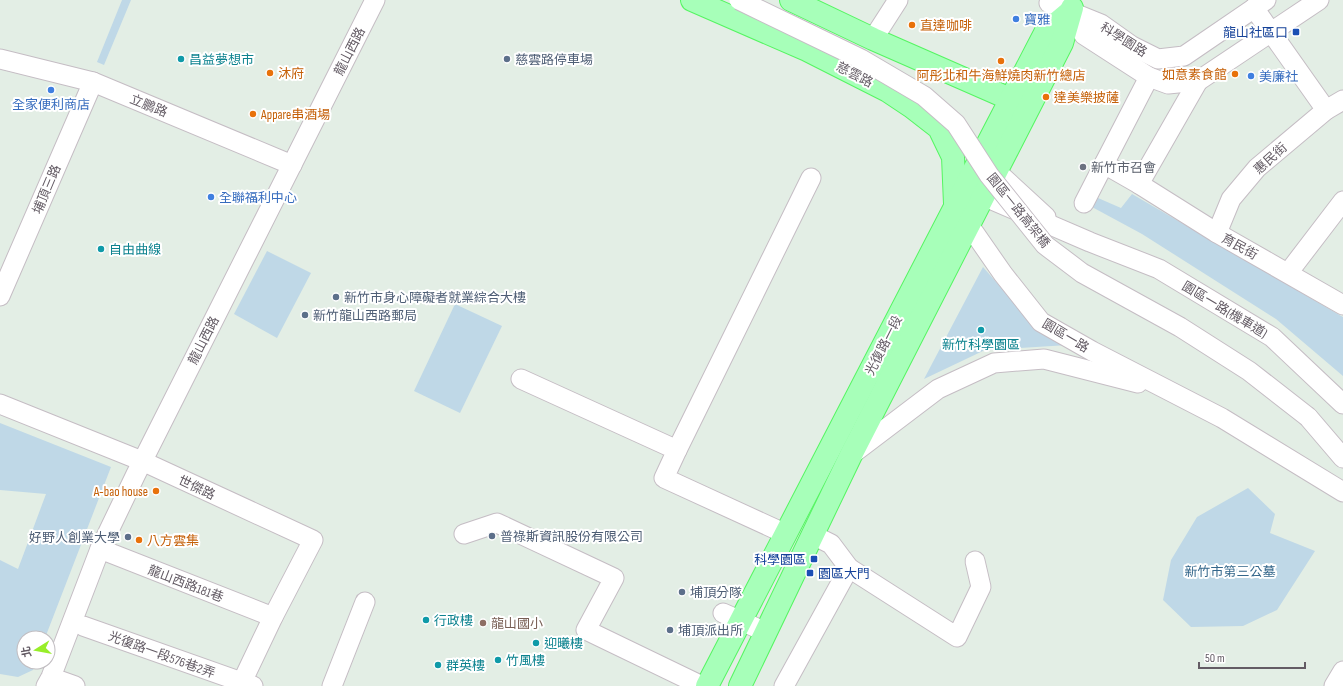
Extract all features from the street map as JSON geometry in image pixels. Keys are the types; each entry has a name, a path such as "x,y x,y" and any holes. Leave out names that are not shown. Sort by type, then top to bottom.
{"main road":[{"name":"慈雲路","path":"692,0 807,50 888,91 939,128 953,157 955,205"},
{"path":"791,0 873,39 1010,99"},
{"name":"光復路一段","path":"708,686 732,617 786,534 1045,33 1073,6"},
{"name":"光復路一段","path":"740,686 851,456 1062,43 1073,6"}],"street":[{"name":"龍山西路","path":"60,684 51,677 100,549 142,461 375,0"},
{"name":"園區一路高架橋","path":"739,0 861,59 924,96 956,124 989,175 1045,245 1082,273 1180,326 1243,367 1308,417"},
{"path":"873,39 898,0"},
{"path":"1104,164 1139,184 1198,82 1319,0"},
{"path":"1050,4 1073,6"},
{"path":"1260,4 1271,33 1326,110"},
{"name":"科學園路","path":"1073,6 1132,46 1158,59 1184,56 1260,4"},
{"name":"科學園路","path":"1073,6 1084,35 1149,77 1168,84 1198,82"},
{"name":"立鵬路","path":"0,59 93,82 292,165"},
{"name":"科學園路","path":"1084,202 1149,77"},
{"name":"埔頂三路","path":"0,296 93,82"},
{"name":"惠民街","path":"1217,233 1231,199 1257,168 1326,110 1343,100"},
{"path":"996,171 1044,216 1150,274 1273,350 1343,412"},
{"path":"786,534 664,478 811,178"},
{"name":"育民街","path":"1139,184 1217,233 1343,305"},
{"path":"955,205 983,196 1090,242"},
{"path":"1288,273 1343,202"},
{"name":"園區一路","path":"955,205 1003,274 1041,322 1092,351 1222,418 1343,492"},
{"name":"園區一路(機車道)","path":"1090,242 1159,268 1272,337 1343,404"},
{"path":"851,456 938,389 994,364 1044,359 1172,391 1209,423 1343,503"},
{"path":"521,379 677,450"},
{"name":"世傑路","path":"0,404 142,461 313,540 273,617"},
{"path":"1308,417 1343,444"},
{"path":"1308,417 1343,458"},
{"path":"464,534 497,523 614,578 586,630 702,686"},
{"path":"813,535 831,544 849,568 957,637 981,587 975,561"},
{"name":"龍山西路181巷","path":"100,549 273,617"},
{"path":"784,686 849,568"},
{"path":"332,686 365,602"},
{"name":"光復路一段576巷2弄","path":"82,626 248,684 273,617"},
{"path":"732,617 766,632"},
{"path":"1334,686 1343,671"}],"green space":[{"path":"122,0 131,0 104,65 97,62"},
{"path":"1132,194 1343,317 1343,376 1276,319 1142,234 1092,207 1098,198 1121,208"},
{"path":"267,251 311,273 277,338 234,314"},
{"path":"983,267 1031,322 1068,345 985,350 924,379"},
{"path":"455,304 502,326 460,413 414,391"},
{"path":"0,423 111,467 48,630 16,630 16,670 33,670 18,677 0,674 0,560 18,569 46,494 0,490"},
{"name":"新竹市第三公墓","path":"1248,488 1275,514 1270,533 1315,551 1277,610 1243,626 1191,627 1163,600 1171,560 1197,517"}],"place":[{"name":"寶雅","path":"1016,19"},
{"name":"直達咖啡","path":"912,25"},
{"name":"龍山社區口","path":"1296,32"},
{"name":"昌益夢想市","path":"181,59"},
{"name":"慈雲路停車場","path":"507,59"},
{"name":"阿彤北和牛海鮮燒肉新竹總店","path":"1001,61"},
{"name":"沐府","path":"270,73"},
{"name":"如意素食館","path":"1235,74"},
{"name":"美廉社","path":"1251,76"},
{"name":"全家便利商店","path":"51,90"},
{"name":"達美樂披薩","path":"1046,97"},
{"name":"Appare串酒場","path":"253,114"},
{"name":"新竹市召會","path":"1083,167"},
{"name":"全聯福利中心","path":"211,197"},
{"name":"自由曲線","path":"101,249"},
{"name":"新竹市身心障礙者就業綜合大樓","path":"336,297"},
{"name":"新竹龍山西路郵局","path":"305,315"},
{"name":"新竹科學園區","path":"981,330"},
{"name":"A-bao house","path":"156,491"},
{"name":"普祿斯資訊股份有限公司","path":"492,536"},
{"name":"好野人創業大學","path":"128,537"},
{"name":"八方雲集","path":"139,540"},
{"name":"科學園區","path":"814,559"},
{"name":"園區大門","path":"810,573"},
{"name":"埔頂分隊","path":"682,592"},
{"name":"行政樓","path":"426,620"},
{"name":"龍山國小","path":"483,623"},
{"name":"埔頂派出所","path":"670,630"},
{"name":"迎曦樓","path":"536,643"},
{"name":"竹風樓","path":"498,660"},
{"name":"群英樓","path":"438,665"}]}
